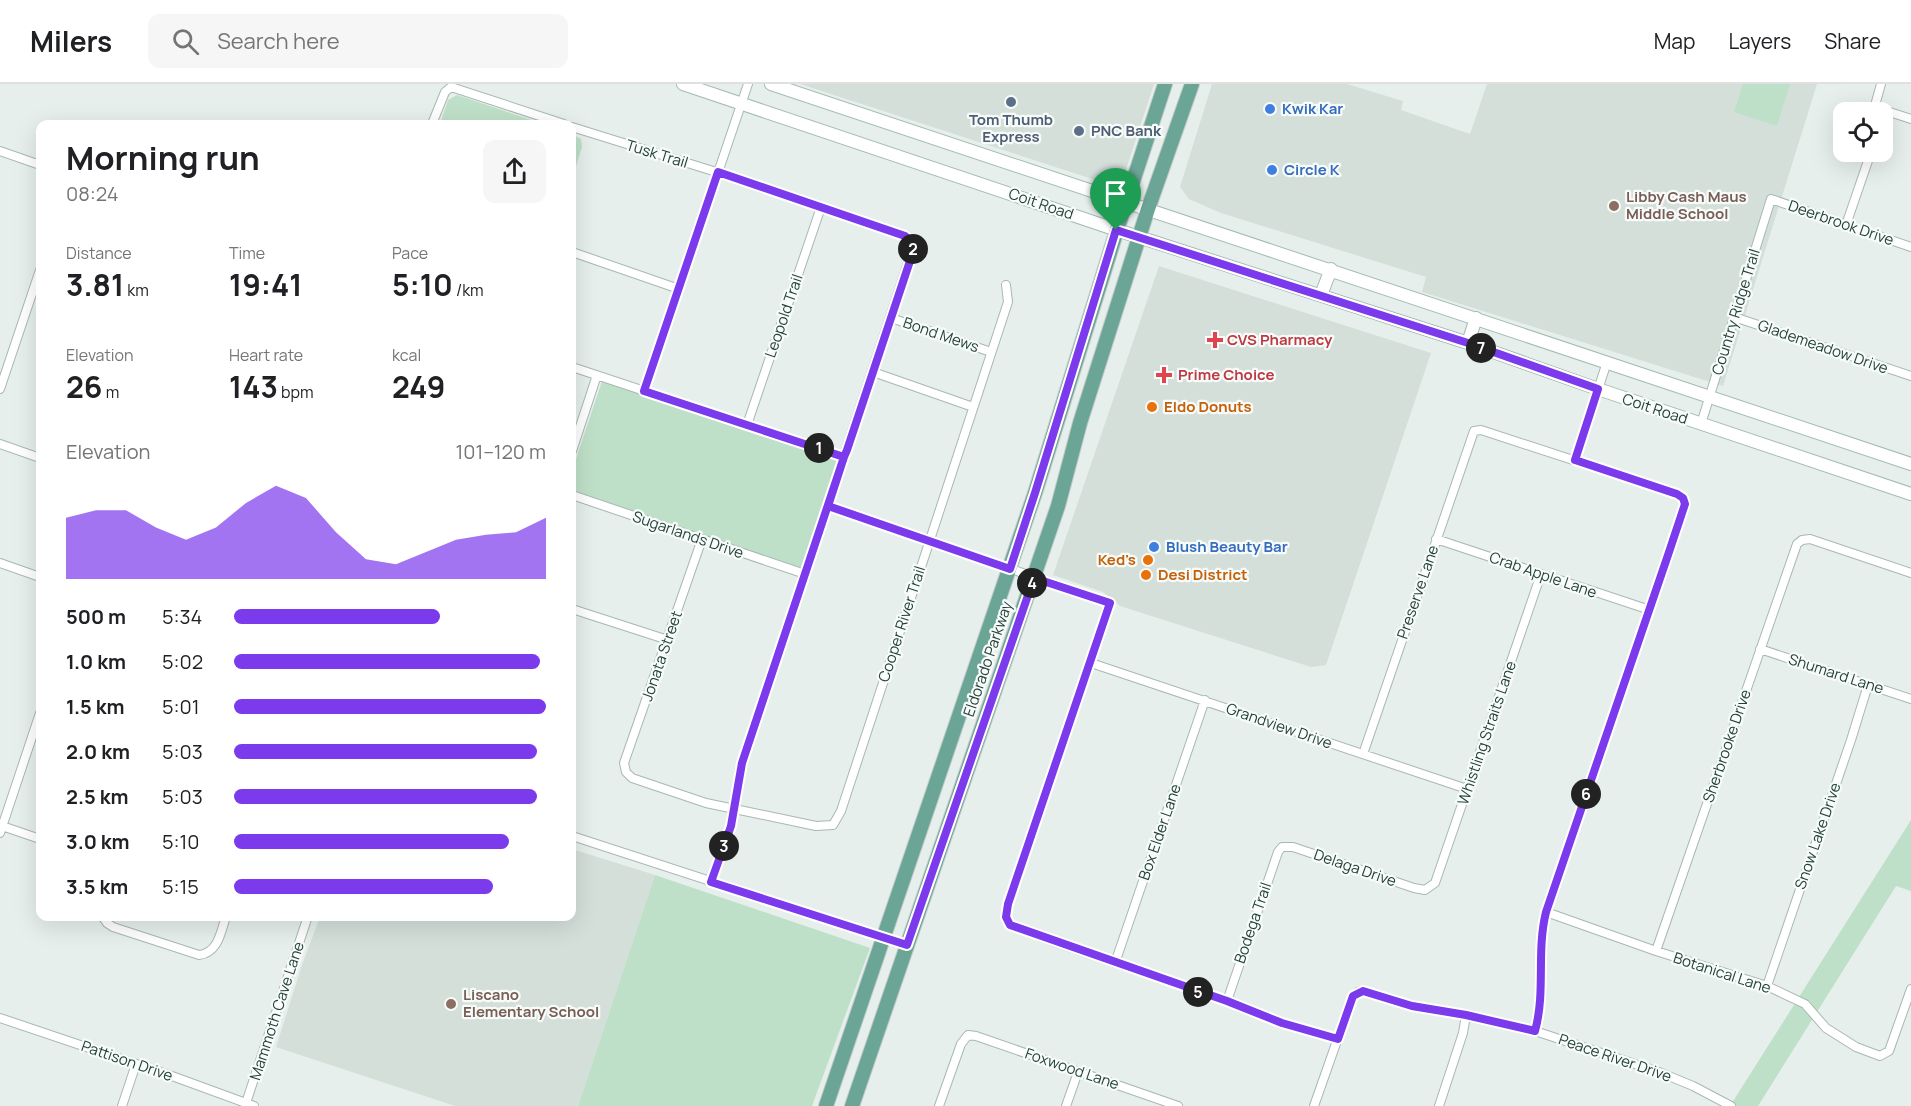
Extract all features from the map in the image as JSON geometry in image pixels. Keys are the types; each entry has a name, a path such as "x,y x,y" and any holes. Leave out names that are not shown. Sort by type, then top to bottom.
{"main road":[{"name":"Coit Road","path":"683,84 1116,230 1468,343 1911,494"},
{"name":"Coit Road","path":"771,84 1911,464"},
{"name":"Eldorado Parkway","path":"826,1106 1010,569 1116,230 1166,84"},
{"name":"Eldorado Parkway","path":"852,1106 1034,578 1060,498 1080,423 1192,84"},
{"path":"1321,296 1331,269"},
{"path":"1468,343 1476,318"},
{"path":"1058,416 1080,423"}],"street":[{"path":"644,391 748,84"},
{"path":"1876,102 1881,84"},
{"path":"434,120 445,92 451,87 552,120"},
{"path":"1893,115 1911,119"},
{"name":"Tusk Trail","path":"576,128 718,172 905,236 911,242 912,255 891,318"},
{"path":"0,151 36,164"},
{"path":"1846,225 1868,162"},
{"name":"Deerbrook Drive","path":"1771,199 1911,247"},
{"name":"Country Ridge Trail","path":"1701,424 1771,199"},
{"name":"Leopold Trail","path":"747,425 821,207"},
{"path":"576,253 679,289"},
{"path":"0,389 36,282"},
{"name":"Cooper River Trail","path":"734,809 816,826 833,825 841,811 1008,302 1006,285"},
{"name":"Glademeadow Drive","path":"1734,317 1911,376"},
{"path":"711,882 731,826 742,763 891,318"},
{"name":"Bond Mews","path":"891,318 991,352"},
{"path":"1535,1031 1541,1005 1539,953 1546,912 1685,504 1683,498 1677,494 1575,460 1607,362"},
{"path":"576,367 844,457"},
{"path":"873,372 973,407"},
{"path":"576,439 597,375"},
{"name":"Preserve Lane","path":"1363,754 1474,431 1481,430 1575,460"},
{"path":"0,444 36,457"},
{"name":"Sugarlands Drive","path":"576,496 805,574"},
{"path":"828,506 1110,603 1008,904 1007,922 1014,928 1227,1001 1282,1023 1338,1039 1314,1106"},
{"name":"Jonata Street","path":"702,539 624,763 626,772 632,778 675,794 734,809"},
{"name":"Crab Apple Lane","path":"1436,539 1650,610"},
{"name":"Sherbrooke Drive","path":"1656,951 1795,547 1799,542 1810,539 1911,573"},
{"path":"0,563 36,576"},
{"name":"Whistling Straits Lane","path":"1428,889 1435,883 1541,573"},
{"path":"576,610 668,640"},
{"name":"Shumard Lane","path":"1760,650 1911,699"},
{"name":"Grandview Drive","path":"1091,663 1467,789"},
{"name":"Snow Lake Drive","path":"1767,986 1868,685"},
{"name":"Box Elder Lane","path":"1115,963 1205,700"},
{"path":"36,725 1,829 36,838"},
{"path":"576,837 907,945"},
{"name":"Delaga Drive","path":"1282,847 1293,847 1414,888 1428,889"},
{"name":"Bodega Trail","path":"1227,1001 1278,852 1282,847"},
{"name":"Botanical Lane","path":"1546,912 1656,951 1767,986 1805,1004 1826,1028 1856,1047 1874,1055 1885,1055 1893,1043 1911,989"},
{"path":"107,921 113,927 194,954 208,953 216,944 224,921"},
{"name":"Mammoth Cave Lane","path":"248,1105 306,921"},
{"name":"Peace River Drive","path":"1338,1039 1355,994 1366,991 1412,1006 1466,1015 1535,1031 1659,1072 1693,1086 1731,1106"},
{"path":"1439,1106 1463,1034 1466,1015"},
{"name":"Pattison Drive","path":"0,1018 248,1105"},
{"name":"Foxwood Lane","path":"939,1106 966,1035 976,1036 1178,1106"},
{"path":"122,1106 136,1064"},
{"path":"1066,1106 1078,1072"}],"shaded area":[{"path":"800,84 1154,84 1120,188"},
{"name":"Libby Cash Maus Middle School","path":"1212,84 1347,84 1403,101 1401,110 1470,134 1487,84 1817,84 1723,386 1422,292 1426,277 1221,213 1189,199 1180,187"},
{"path":"1159,266 1431,353 1326,665 1311,667 1120,606 1103,592 1053,575"},
{"name":"Liscano Elementary School","path":"576,850 655,875 578,1106 455,1106 276,1047 318,921 576,921"}],"green space":[{"path":"1743,84 1790,84 1777,126 1734,112"},
{"path":"457,95 531,120 441,120 448,100"},
{"path":"576,136 581,139 582,147 576,166"},
{"path":"602,381 838,461 801,568 576,491 576,459"},
{"path":"1911,820 1911,891 1896,886 1758,1106 1730,1106"},
{"path":"655,875 870,948 812,1106 578,1106"}],"place":[{"name":"Tom Thumb Express","path":"1011,102"},
{"name":"Kwik Kar","path":"1270,109"},
{"name":"PNC Bank","path":"1079,131"},
{"name":"Circle K","path":"1272,170"},
{"name":"Libby Cash Maus Middle School","path":"1614,206"},
{"name":"CVS Pharmacy","path":"1215,340"},
{"name":"Prime Choice","path":"1164,375"},
{"name":"Eldo Donuts","path":"1152,407"},
{"name":"Blush Beauty Bar","path":"1154,547"},
{"name":"Ked's","path":"1148,560"},
{"name":"Desi District","path":"1146,575"},
{"name":"Liscano Elementary School","path":"451,1004"}],"route":[{"path":"1116,230 1010,569 828,506 844,457 644,391 718,172 905,236 913,248 912,255 844,457 742,763 731,826 711,882 907,945 1034,578 1110,603 1008,904 1006,917 1010,925 1227,1001 1282,1023 1338,1039 1353,996 1363,991 1412,1006 1466,1015 1535,1031 1542,998 1539,953 1546,912 1650,610 1685,504 1683,498 1575,460 1598,389 1468,343 1116,230"}]}
